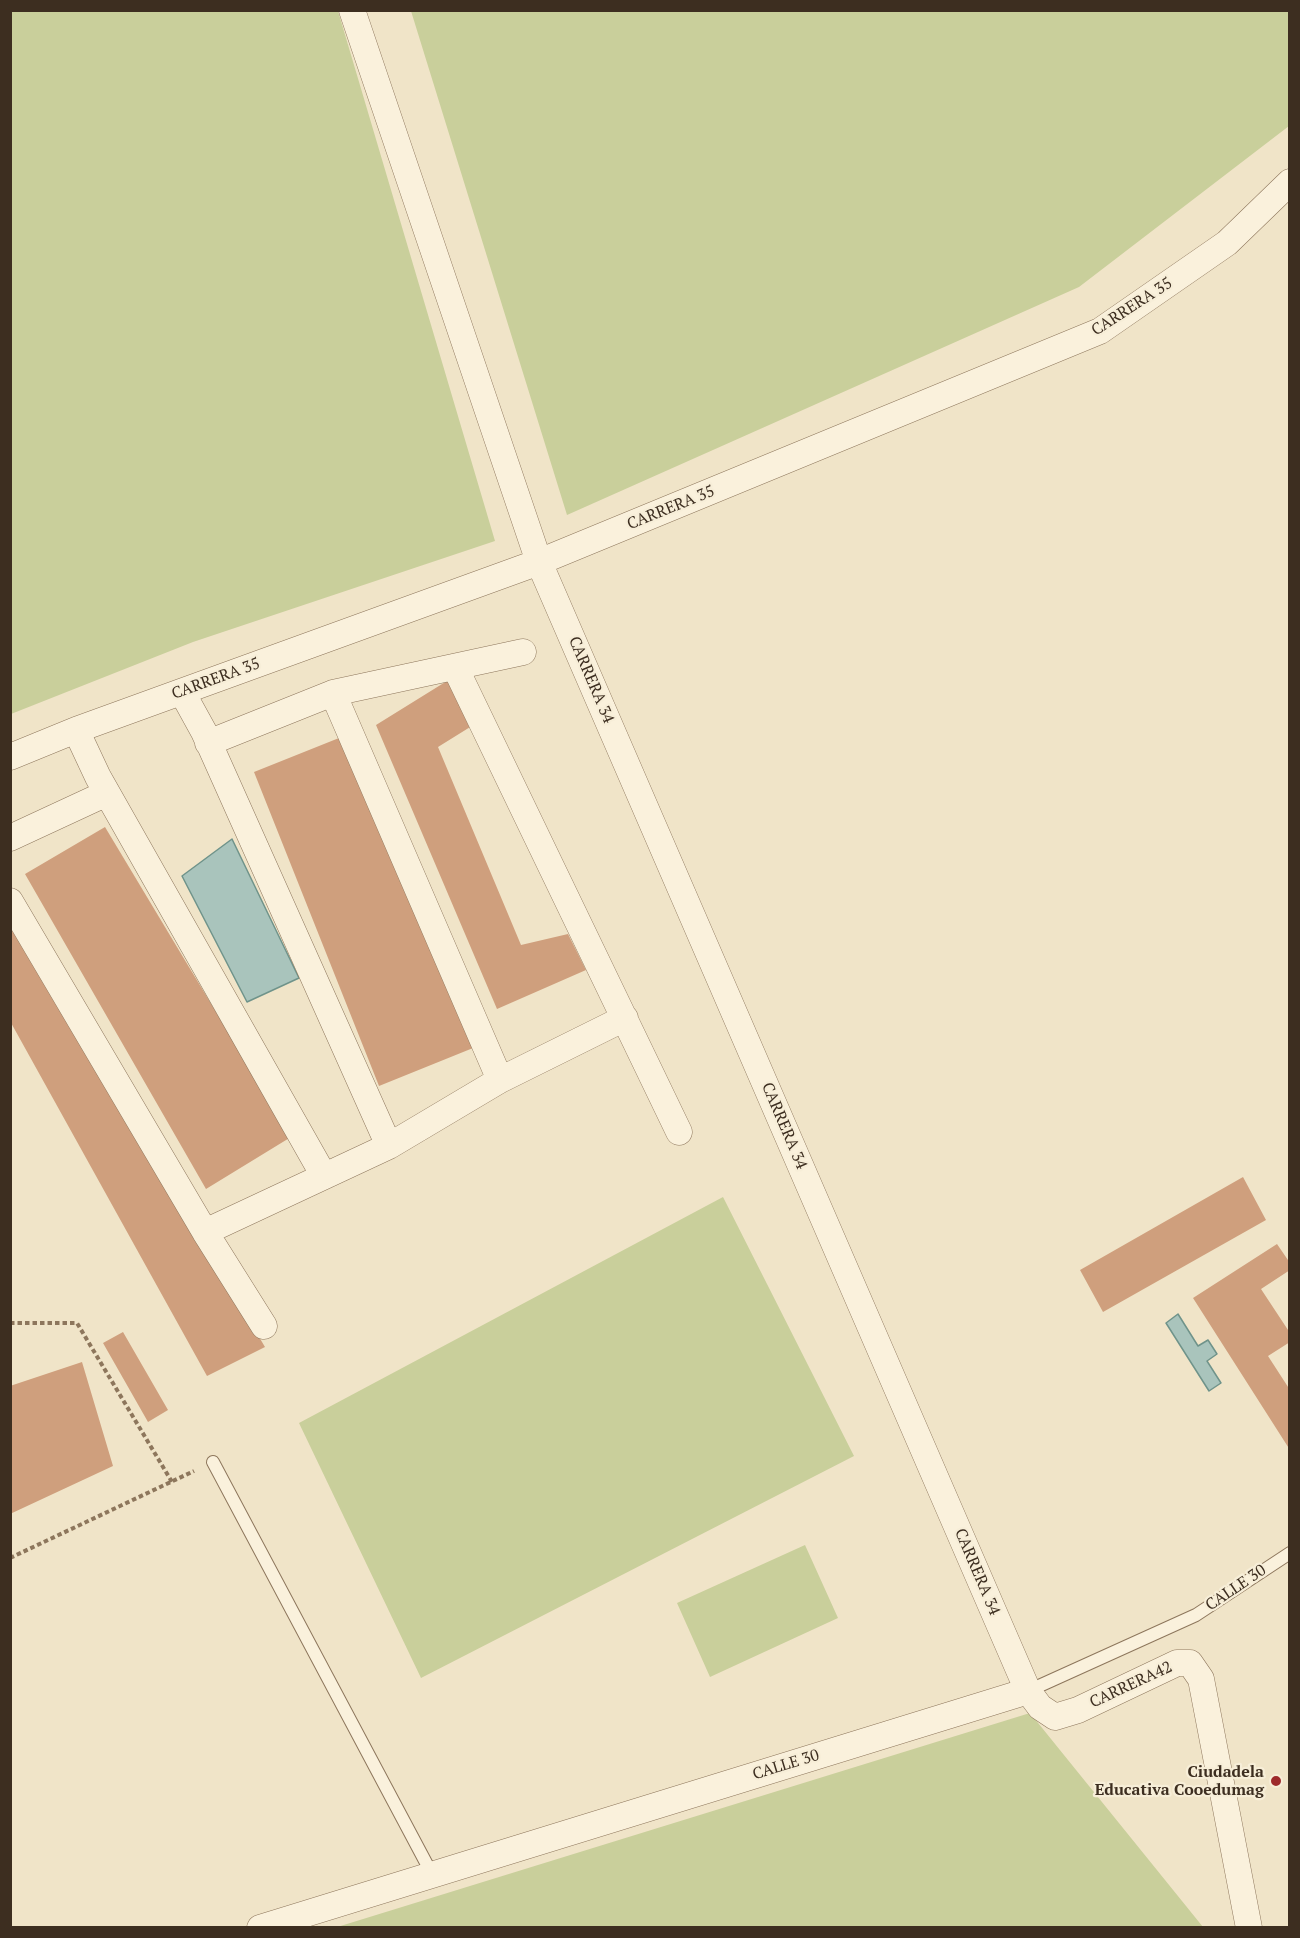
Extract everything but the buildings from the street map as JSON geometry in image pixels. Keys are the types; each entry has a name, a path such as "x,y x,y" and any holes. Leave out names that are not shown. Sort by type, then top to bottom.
{"street":[{"name":"CARRERA 34","path":"352,10 539,562 1028,1691"},
{"name":"CARRERA 35","path":"10,757 76,730 539,562 1100,331 1227,243 1290,182"},
{"path":"208,743 333,693 524,652"},
{"path":"456,667 679,1132"},
{"path":"182,692 204,732 389,1146"},
{"path":"333,693 500,1080"},
{"path":"76,730 107,793 324,1176"},
{"path":"10,838 107,793"},
{"path":"10,901 205,1232 264,1326"},
{"path":"205,1232 389,1146 500,1080 625,1018"},
{"name":"CARRERA42","path":"1028,1691 1040,1707 1055,1717 1078,1710 1177,1663 1190,1663 1201,1679 1249,1928"},
{"name":"CALLE 30","path":"260,1928 1028,1691"}],"lane":[{"path":"213,1462 432,1874"},
{"name":"CALLE 30","path":"1028,1691 1196,1615 1290,1553"}],"path":[{"path":"10,1323 77,1323 172,1482"},
{"path":"10,1558 213,1462"}],"green space":[{"path":"11,10 338,11 495,541 193,642 11,714"},
{"path":"411,11 1289,11 1289,126 1079,287 567,515"},
{"path":"723,1197 854,1456 421,1678 299,1423"},
{"path":"805,1545 838,1618 710,1677 677,1603"},
{"path":"1030,1713 1203,1927 334,1928"}],"water":[{"path":"232,839 299,978 247,1002 182,876"},
{"path":"1178,1314 1198,1346 1208,1340 1217,1354 1207,1361 1221,1383 1209,1391 1166,1323"}],"place":[{"name":"Ciudadela Educativa Cooedumag","path":"1276,1781"}]}
